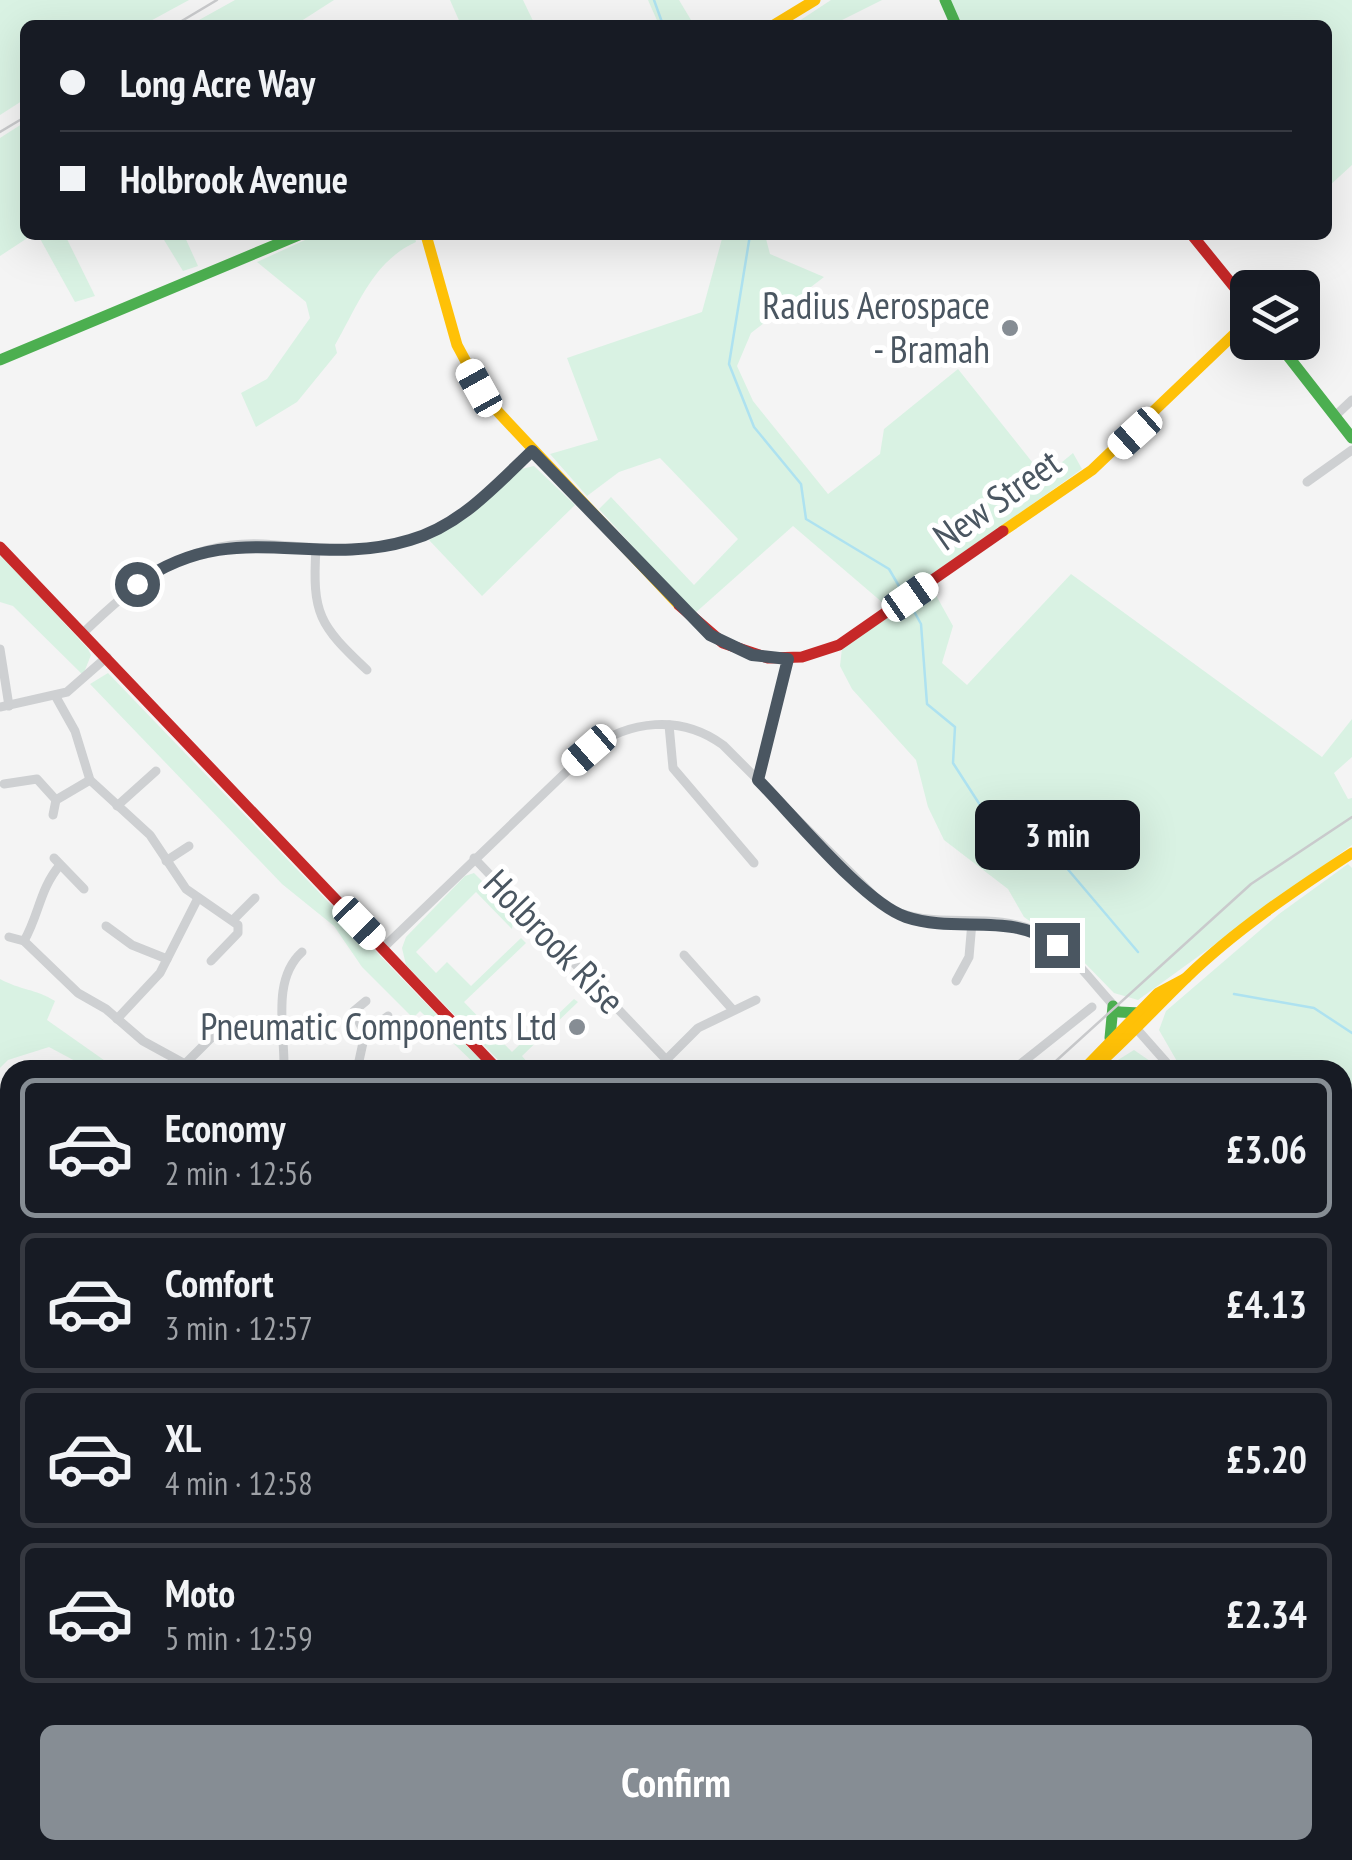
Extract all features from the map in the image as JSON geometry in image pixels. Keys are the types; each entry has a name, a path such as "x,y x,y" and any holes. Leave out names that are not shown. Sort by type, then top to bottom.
{"street":[{"path":"782,20 815,0"},
{"path":"0,360 288,240"},
{"name":"New Street","path":"428,240 468,370 494,410 710,635 752,655 788,659 820,654 857,634 1092,470 1230,338"},
{"path":"1196,240 1230,282"},
{"path":"1291,360 1352,438"},
{"path":"1334,416 1352,400"},
{"path":"1307,482 1352,450"},
{"path":"84,634 137,584 186,556 223,546 378,548 434,531 469,510 532,451"},
{"path":"0,546 488,1060"},
{"path":"316,548 316,612 321,624 366,670"},
{"path":"0,649 4,706 56,697 79,684 106,657"},
{"path":"758,780 788,659"},
{"path":"56,697 75,731 90,780 150,835 179,882 240,929 211,961"},
{"path":"382,948 603,740 630,727 669,724 714,738 884,906 911,918 1022,926 1048,938 1127,1016 1164,1060"},
{"path":"669,724 674,768 754,863"},
{"path":"117,806 153,773 142,762"},
{"path":"4,784 37,779 56,800"},
{"path":"53,815 56,800 90,780"},
{"path":"166,861 189,846"},
{"path":"1110,1038 1127,1016 1162,1004 1186,978 1297,889 1351,855"},
{"name":"Holbrook Rise","path":"474,858 666,1060"},
{"path":"24,941 57,862 84,889"},
{"path":"117,1019 150,985 198,898"},
{"path":"233,920 254,898"},
{"path":"956,982 968,958 972,922"},
{"path":"106,926 120,930 167,959"},
{"path":"9,937 24,941 78,994 143,1041 183,1060"},
{"path":"284,1060 286,970 302,952"},
{"path":"684,954 732,1010"},
{"path":"276,963 286,970"},
{"path":"1091,1060 1127,1016 1168,985 1186,978"},
{"path":"666,1060 698,1028 756,1000"},
{"path":"366,1001 356,1006 354,1018 366,1029"},
{"path":"1026,1060 1092,1007"},
{"path":"359,1060 366,1029 388,1016"},
{"path":"1098,1060 1127,1016"},
{"path":"189,1060 218,1031"}],"green space":[{"path":"0,0 189,0 152,20 20,20 20,102 0,115"},
{"path":"235,0 334,0 303,20 199,20"},
{"path":"450,0 523,0 533,20 459,20"},
{"path":"648,0 679,0 691,20 657,20"},
{"path":"831,0 882,0 842,20 801,20"},
{"path":"945,0 1352,0 1352,165 1332,183 1332,20 954,20"},
{"path":"20,125 20,240 24,240 0,256 0,138"},
{"path":"41,240 67,240 95,296 75,302"},
{"path":"164,240 186,240 198,266 183,271"},
{"path":"305,240 416,242 401,250 377,273 335,345 337,353 297,402 256,427 241,393 267,379 310,318 306,302 257,262"},
{"path":"722,240 766,240 770,254 824,277 751,333 737,366 753,401 828,494 880,454 884,429 958,369 1044,477 1073,453 1082,469 927,579 883,603 793,526 694,614 599,509 611,497 694,585 738,539 660,458 619,472 587,496 550,454 598,440 567,358 702,312"},
{"path":"534,466 575,505 482,596 429,540 470,516 517,470"},
{"path":"0,554 88,649 91,655 83,675 13,606 0,602"},
{"path":"1071,574 1322,757 1352,719 1352,757 1334,773 1348,799 1352,798 1352,845 1138,1000 1114,993 1075,953 1024,917 1008,889 944,840 928,807 916,760 852,689 840,666 842,648 932,588 953,626 942,663 967,685"},
{"path":"108,673 480,1060 471,1060 420,1011 413,1018 362,967 334,926 282,884 90,684"},
{"path":"1348,864 1352,868 1352,1060 1176,1060 1159,1030 1166,1011 1279,914"},
{"path":"474,873 514,913 512,929 476,892 416,952 436,973 447,962 471,986 521,938 526,943 464,1002 512,1052 550,1015 554,1018 574,999 578,1002 522,1056 525,1060 498,1060 406,965 402,948 406,937 465,876"},
{"path":"0,979 55,1001 47,1020 104,1060 73,1060 49,1047 0,1060"},
{"path":"1134,1050 1148,1060 1118,1060"}],"waterway":[{"path":"654,0 661,20"},
{"path":"749,240 729,364 754,427 801,484 806,519 889,569 903,593"},
{"path":"910,604 921,624 927,704 955,727 953,763 980,805 1006,832 1043,840 1138,952"},
{"path":"1234,994 1314,1008 1352,1033"}],"tram line":[{"path":"1057,1060 1251,884 1352,817"}],"railway":[{"path":"183,20 217,0"},
{"path":"0,132 20,120"}],"traffic: fast":[{"path":"945,0 954,20"},
{"path":"0,360 287,240"},
{"path":"1291,360 1352,438"},
{"path":"1110,1038 1113,1006"},
{"path":"1119,1012 1140,1013"}],"traffic: slow":[{"path":"782,20 815,0"},
{"path":"427,240 457,345 486,399 679,605"},
{"path":"1003,531 1092,470 1230,338"},
{"path":"1103,1060 1224,944 1352,853"},
{"path":"1093,1060 1158,993 1186,978"}],"traffic: jam":[{"path":"1196,240 1230,282"},
{"path":"679,605 723,643 768,658 802,657 839,645 1003,531"},
{"path":"0,547 488,1060"}],"place":[{"name":"Radius Aerospace - Bramah","path":"1010,328"},
{"name":"Pneumatic Components Ltd","path":"577,1027"}],"route":[{"path":"137,584 186,556 223,546 342,549 378,548 409,541 456,520 532,451 696,624 739,651 788,659 758,780 870,894 884,906 911,918 1022,926 1057,945"}]}
